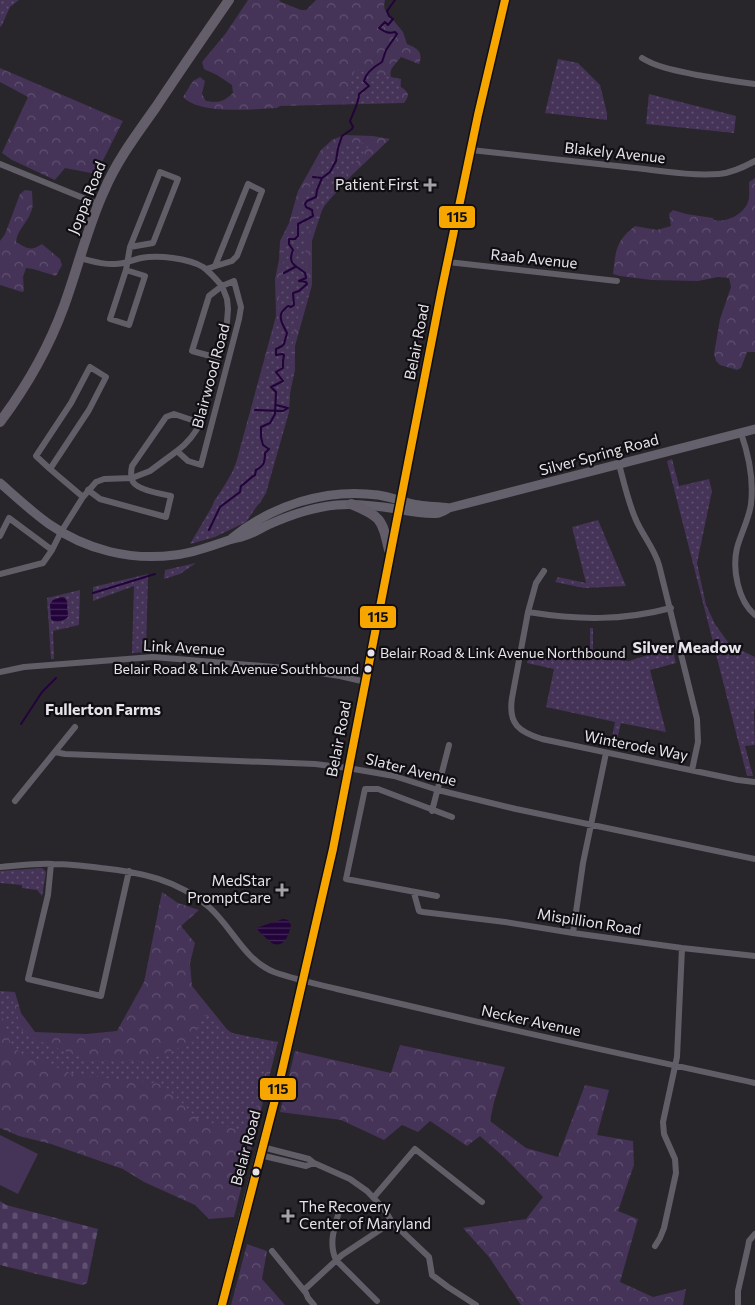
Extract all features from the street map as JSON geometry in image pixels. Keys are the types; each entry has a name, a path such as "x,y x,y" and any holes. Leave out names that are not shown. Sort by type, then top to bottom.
{"highway":[{"name":"Belair Road","path":"222,1305 279,1084 338,827 439,305 471,150 505,0"},
{"path":"351,504 370,512 380,521 390,554"}],"main road":[{"name":"Joppa Road","path":"0,422 24,388 44,352 61,313 98,204 109,179 120,159 229,0"},
{"name":"Silver Spring Road","path":"230,540 242,530 267,515 298,502 315,498 350,494 379,495 410,511 439,513 449,508 755,429"},
{"name":"Silver Spring Road","path":"0,483 48,523 76,540 102,550 146,557 187,553 216,545 246,536 294,514 308,510 351,504 400,505"}],"street":[{"path":"642,58 664,68 755,84"},
{"name":"Blakely Avenue","path":"471,150 697,174 727,173 755,162"},
{"path":"0,164 98,204"},
{"path":"126,270 145,276 129,325 110,319 126,270 130,246 160,172 178,180 153,243 130,246"},
{"path":"206,270 232,261 237,256 262,191 248,184 215,266"},
{"name":"Blairwood Road","path":"80,258 104,264 116,264 149,257 163,258 193,263 206,270 222,286 234,281 241,307 239,319 201,464 188,461 177,452"},
{"name":"Raab Avenue","path":"448,262 617,281"},
{"path":"210,388 218,358 227,322 227,299 222,286 209,296 192,351 218,358"},
{"path":"50,469 89,410 106,377 90,367 70,403 36,456 50,469 83,497"},
{"path":"0,574 43,563 83,497 88,490 96,482 104,479 132,478 150,471 177,452 190,440 201,423 174,414 166,417 132,466 132,478 138,486 171,496 166,517 100,499 88,490"},
{"path":"741,433 750,462 752,487 751,506 737,550 736,570 742,595 748,609 755,615"},
{"path":"620,464 636,521 654,549 671,608 699,729 692,770"},
{"path":"0,536 9,518 52,550"},
{"path":"544,571 536,583 528,612 560,617 596,619 635,616 671,608"},
{"name":"Winterode Way","path":"528,612 511,706 511,714 516,725 522,731 542,739 755,782"},
{"name":"Link Avenue","path":"0,672 24,668 153,657 286,668 366,682"},
{"path":"15,801 75,727"},
{"path":"432,811 449,746"},
{"name":"Slater Avenue","path":"55,752 65,754 315,764 348,768 394,776 438,790 516,809 755,859"},
{"path":"573,933 584,863 606,753"},
{"path":"436,896 346,879 365,789 378,789 452,817"},
{"path":"51,864 48,895 28,979 101,996 129,871"},
{"name":"Necker Avenue","path":"0,867 51,864 88,866 129,871 156,877 187,891 210,908 248,954 274,972 303,981 470,1021 755,1083"},
{"name":"Mispillion Road","path":"414,893 419,911 423,912 682,948 755,956"},
{"path":"655,1246 664,1228 676,1173 674,1154 663,1130 677,1057 682,948"},
{"path":"374,1198 415,1150 482,1202"},
{"path":"261,1151 306,1166 314,1163 359,1184 388,1214 392,1222 429,1258 432,1274 453,1291 476,1305"},
{"path":"340,1208 332,1240 333,1254 336,1260 377,1301"},
{"path":"304,1290 336,1260 392,1222"},
{"path":"738,1305 738,1291 745,1257 749,1241 755,1234"},
{"path":"272,1251 314,1305"}],"green space":[{"path":"0,0 19,0 10,7 1,27 0,26"},
{"path":"248,0 279,0 301,10 306,10 316,0 385,0 385,10 403,32 407,44 417,49 421,56 419,64 401,57 391,70 394,82 407,92 408,96 405,102 280,106 277,108 241,110 214,109 191,103 183,97 193,81 200,77 205,81 202,94 206,101 221,101 233,93 232,85 204,69 202,62 226,33"},
{"path":"558,59 578,63 600,85 607,120 545,113"},
{"path":"0,68 123,121 96,174 65,168 55,180 12,160 2,153 28,97 0,82"},
{"path":"355,70 401,79 400,102 343,104"},
{"path":"649,94 736,116 734,133 646,124"},
{"path":"344,135 373,136 390,139 352,175 323,207 312,241 312,285 295,346 295,370 280,440 264,496 260,503 251,510 205,530 214,501 229,480 236,463 276,316 275,279 280,241 289,223 298,191 321,150 332,140"},
{"path":"371,143 333,191 305,240 308,293 294,327 289,412 266,493 246,522 215,537 190,544 240,459 276,328 285,243 328,145"},
{"path":"755,178 755,352 747,352 741,368 737,370 720,365 716,361 714,354 720,319 731,287 729,278 718,277 698,281 652,280 613,274 620,242 635,226 657,230 671,226 669,214 673,210 713,218 719,221 734,217 746,206 749,197 749,182"},
{"path":"25,190 32,191 32,207 18,234 16,242 31,248 42,244 60,259 62,265 56,276 26,268 23,277 24,291 22,292 0,285 0,241 5,234 20,194"},
{"path":"672,459 679,486 709,479 712,491 697,563 706,605 715,624 730,645 755,657 755,745 745,746 753,776 747,776 667,461"},
{"path":"598,520 626,586 584,588 555,582 558,577 586,583 572,527"},
{"path":"196,563 180,574 164,579 165,570"},
{"path":"148,574 146,652 132,653 134,586 93,601 93,587"},
{"path":"80,590 79,625 53,631 54,659 51,659 47,598"},
{"path":"590,628 593,628 593,657 629,661 672,647 676,663 650,670 666,732 621,723 615,749 610,748 615,722 546,707 554,669 527,663 529,649 590,657"},
{"path":"42,868 46,872 42,896 37,890 22,888 22,885 0,883 0,871"},
{"path":"162,892 178,903 199,910 181,926 195,943 190,963 192,986 230,1033 278,1042 234,1217 209,1219 195,1205 144,1182 123,1169 51,1144 19,1136 0,1128 0,991 15,992 21,1013 35,1032 86,1034 117,1031 144,982"},
{"path":"0,991 10,993 24,1035 88,1060 146,1061 193,1042 202,1015 210,1017 232,1033 273,1042 250,1133 198,1119 163,1084 72,1074 12,1048 0,1010"},
{"path":"400,1045 505,1067 490,1121 526,1148 558,1157 585,1085 609,1090 597,1135 633,1141 634,1165 618,1211 638,1219 620,1282 653,1297 686,1289 683,1305 521,1305 489,1257 463,1228 526,1219 543,1197 504,1157 480,1136 467,1146 430,1121 418,1132 402,1125 384,1140 341,1120 280,1112 295,1051 391,1073"},
{"path":"0,1135 38,1154 18,1194 0,1185"},
{"path":"0,1201 6,1205 98,1229 87,1283 82,1285 0,1265"},
{"path":"247,1244 267,1251 262,1279 285,1305 231,1305"}],"shaded area":[{"path":"64,597 67,601 68,617 57,622 51,619 50,604 53,600"},
{"path":"283,919 288,920 291,925 286,939 278,944 272,943 256,928"}],"waterway":[{"path":"209,530 220,507 240,492 241,486 255,475 256,470 264,463 265,453 269,449 263,445 261,427 270,423 275,414 276,392 271,387 283,381 276,372 283,368 284,355 276,355 276,349 284,344 287,333 281,314 288,306 294,305 293,293 299,291 307,284 306,282 299,281 306,278 305,273 292,262 291,255 293,250 289,244 289,239 295,239 298,236 298,224 313,216 312,210 306,207 305,204 316,197 322,178 330,172 336,161 342,136 353,127 350,121 359,94 369,86 364,81 365,78 371,70 382,62 386,50 397,34 379,28 385,22 388,25 393,19 387,11 395,0"},
{"path":"313,177 322,178"},
{"path":"284,273 295,267"},
{"path":"276,405 288,408"},
{"path":"255,410 283,411 288,408"},
{"path":"93,593 155,574"},
{"path":"21,724 42,692 56,678"}],"transit line":[{"name":"115","path":"222,1305 279,1084 333,849 441,293 478,115 505,0"}],"place":[{"name":"Patient First","path":"430,185"},
{"name":"Belair Road & Link Avenue Northbound","path":"371,653"},
{"name":"Belair Road & Link Avenue Southbound","path":"368,669"},
{"name":"MedStar PromptCare","path":"282,890"},
{"name":"The Recovery Center of Maryland","path":"288,1216"}],"district":[{"name":"Silver Meadow","path":"687,647"},
{"name":"Fullerton Farms","path":"103,709"}]}
